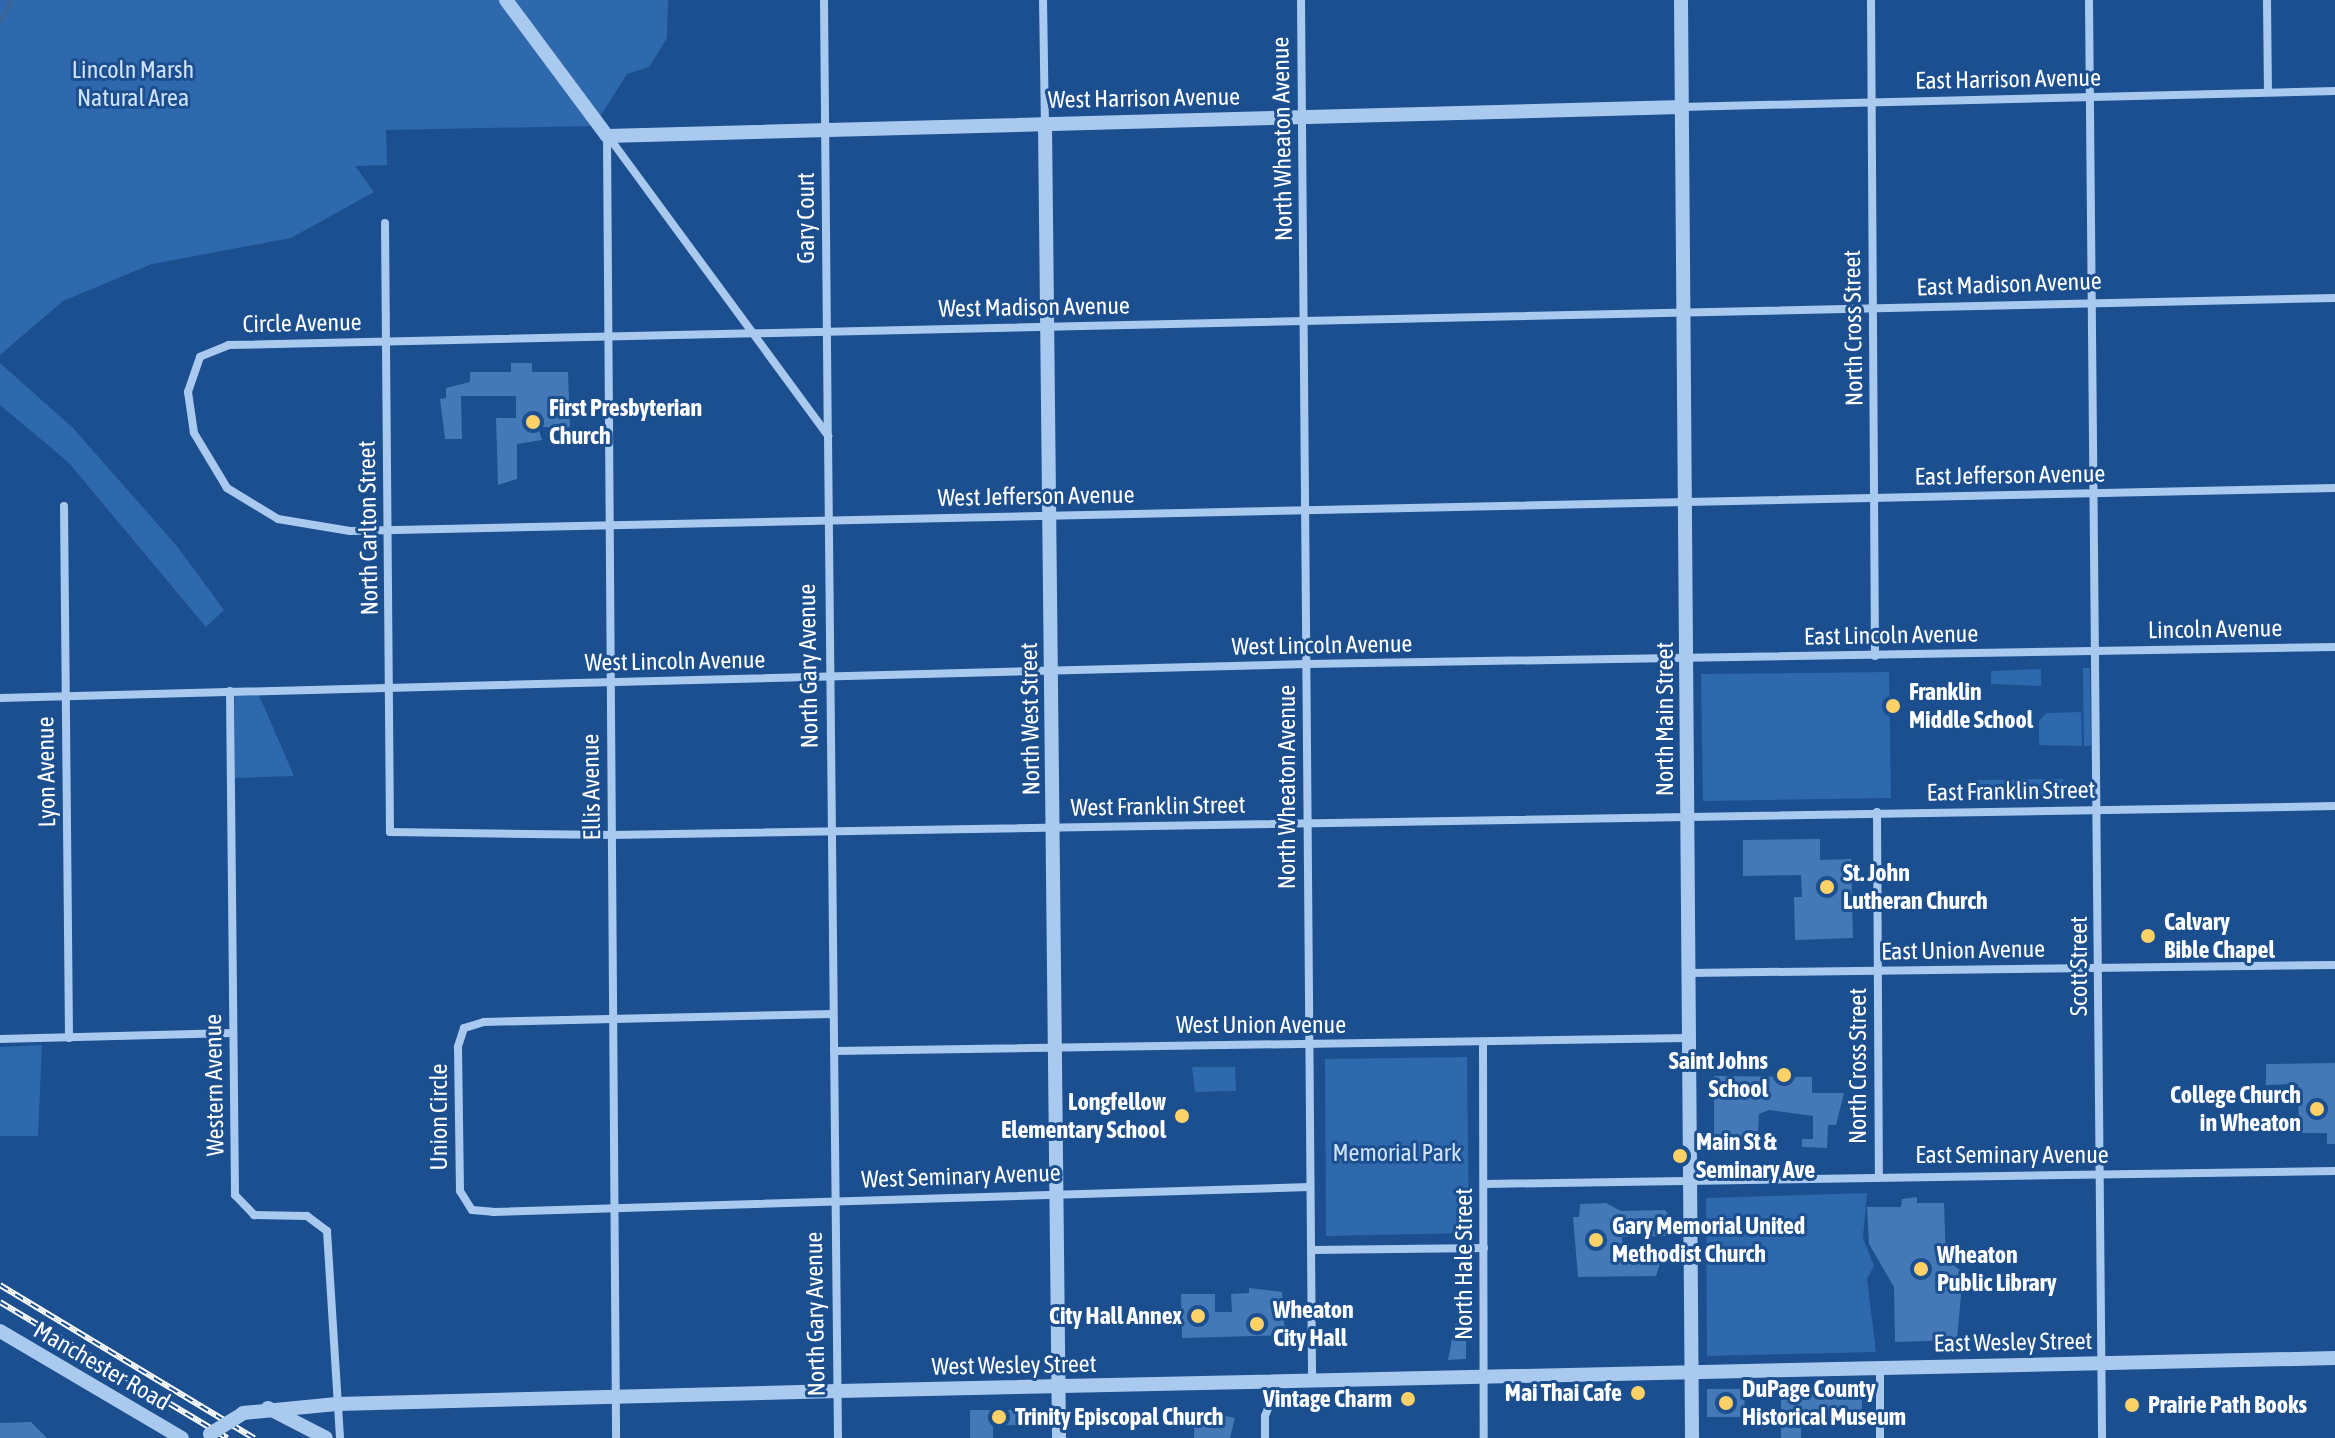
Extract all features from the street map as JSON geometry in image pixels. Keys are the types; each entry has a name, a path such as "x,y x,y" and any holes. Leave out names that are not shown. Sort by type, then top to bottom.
{"street":[{"path":"506,0 828,436"},
{"name":"Gary Court","path":"824,0 828,436"},
{"name":"North West Street","path":"1043,0 1059,1438"},
{"name":"North Wheaton Avenue","path":"1301,0 1312,1381"},
{"name":"North Main Street","path":"1681,0 1692,1438"},
{"name":"North Cross Street","path":"1871,0 1875,656"},
{"name":"Scott Street","path":"2089,0 2102,1438"},
{"path":"2267,0 2268,92"},
{"name":"East Harrison Avenue","path":"1682,107 2335,91"},
{"name":"West Harrison Avenue","path":"607,136 1682,107"},
{"name":"Ellis Avenue","path":"607,136 616,1438"},
{"name":"North Carlton Street","path":"385,223 390,832"},
{"name":"East Madison Avenue","path":"1684,313 2094,301 2335,298"},
{"name":"West Madison Avenue","path":"386,342 1684,313"},
{"name":"Circle Avenue","path":"386,342 219,347 200,357 188,392 201,449 227,488 251,505 313,527 388,530"},
{"name":"North Gary Avenue","path":"828,436 838,1438"},
{"name":"East Jefferson Avenue","path":"1685,501 2335,488"},
{"name":"West Jefferson Avenue","path":"388,530 1685,501"},
{"name":"Lyon Avenue","path":"64,506 69,1038"},
{"name":"Lincoln Avenue","path":"2097,651 2335,647"},
{"name":"East Lincoln Avenue","path":"1686,659 2097,651"},
{"name":"West Lincoln Avenue","path":"0,698 1306,664 1686,659"},
{"name":"Western Avenue","path":"230,691 237,1201 254,1215 307,1216 327,1231 337,1404"},
{"name":"East Franklin Street","path":"1687,817 2335,806"},
{"name":"North Cross Street","path":"1877,812 1879,1176"},
{"name":"West Franklin Street","path":"390,832 611,835 1687,817"},
{"name":"East Union Avenue","path":"1688,973 2335,965"},
{"path":"612,1019 833,1014"},
{"name":"Union Circle","path":"612,1019 464,1028 458,1047 459,1170 460,1191 472,1210 614,1208"},
{"path":"0,1039 233,1033"},
{"name":"West Union Avenue","path":"834,1051 1689,1038"},
{"name":"North Hale Street","path":"1483,1042 1484,1438"},
{"name":"East Seminary Avenue","path":"1690,1181 2335,1171"},
{"path":"1485,1184 1690,1181"},
{"name":"West Seminary Avenue","path":"614,1208 1310,1187"},
{"path":"1311,1250 1484,1248"},
{"name":"Manchester Road","path":"0,1331 182,1438"},
{"name":"East Wesley Street","path":"1691,1373 2335,1358"},
{"path":"1880,1368 1880,1438"},
{"name":"West Wesley Street","path":"208,1436 243,1413 268,1408 337,1404 1691,1373"},
{"path":"1265,1438 1265,1416 1279,1382"},
{"path":"337,1404 340,1438"},
{"path":"268,1408 326,1438"}],"green space":[{"name":"Lincoln Marsh Natural Area","path":"0,0 668,0 667,38 649,67 627,74 594,126 386,130 387,165 355,166 374,192 291,238 152,264 63,301 0,355"},
{"path":"0,363 73,428 176,545 224,610 206,627 68,462 0,405"},
{"path":"2083,668 2090,668 2091,746 2084,746"},
{"path":"2041,669 2041,686 1991,684 1991,671"},
{"path":"1889,672 1891,798 1703,801 1701,674"},
{"path":"258,694 294,776 235,778 235,695"},
{"path":"2081,712 2082,746 2039,745 2039,721 2046,713"},
{"path":"2064,779 2053,796 1975,797 1974,780"},
{"path":"42,1045 38,1136 0,1136 0,1047"},
{"name":"Memorial Park","path":"1467,1057 1469,1233 1326,1236 1325,1059"},
{"path":"1192,1067 1235,1067 1236,1091 1195,1092"},
{"path":"1867,1193 1863,1238 1874,1266 1867,1279 1876,1352 1707,1356 1706,1198"}],"building":[{"name":"First Presbyterian Church","path":"511,363 532,363 532,372 568,372 570,427 538,427 542,440 517,444 517,479 498,485 496,418 516,418 516,396 461,396 462,439 445,439 440,399 446,398 446,388 470,382 470,372 511,372"},
{"name":"St. John Lutheran Church","path":"1820,839 1820,860 1851,859 1853,938 1795,940 1794,897 1802,897 1801,875 1743,876 1743,840"},
{"name":"College Church in Wheaton","path":"2335,1063 2335,1144 2327,1144 2327,1133 2299,1133 2298,1084 2266,1085 2266,1064"},
{"name":"Saint Johns School","path":"1714,1076 1812,1077 1812,1093 1844,1093 1836,1125 1828,1125 1827,1148 1802,1147 1802,1139 1813,1139 1813,1116 1769,1110 1759,1114 1757,1151 1714,1152"},
{"name":"Wheaton Public Library","path":"1917,1197 1917,1203 1944,1203 1946,1259 1963,1273 1957,1340 1895,1342 1894,1287 1869,1244 1867,1207 1901,1207 1902,1199"},
{"name":"Gary Memorial United Methodist Church","path":"1606,1203 1621,1211 1665,1210 1670,1216 1667,1236 1622,1237 1625,1262 1660,1263 1656,1276 1578,1277 1573,1217 1579,1217 1580,1204"},
{"path":"1249,1288 1282,1292 1285,1335 1182,1338 1181,1294 1215,1294 1215,1312 1232,1312 1231,1294 1249,1293"},
{"path":"1455,1324 1466,1324 1466,1359 1448,1360"},
{"path":"1781,1386 1862,1386 1862,1418 1801,1417 1801,1438 1781,1438"},
{"name":"DuPage County Historical Museum","path":"1707,1389 1744,1389 1745,1417 1707,1417"},
{"name":"Trinity Episcopal Church","path":"970,1410 1028,1410 1028,1425 993,1425 993,1438 970,1438"},
{"path":"1221,1415 1235,1418 1230,1438 1194,1438 1194,1418"},
{"path":"31,1422 47,1438 0,1438 0,1423"}],"waterway":[{"path":"0,21 11,0"}],"railway":[{"path":"0,1285 254,1438"},
{"path":"0,1302 227,1438"}],"place":[{"name":"First Presbyterian Church","path":"533,422"},
{"name":"Franklin Middle School","path":"1893,706"},
{"name":"St. John Lutheran Church","path":"1827,887"},
{"name":"Calvary Bible Chapel","path":"2148,936"},
{"name":"Saint Johns School","path":"1784,1075"},
{"name":"College Church in Wheaton","path":"2317,1109"},
{"name":"Longfellow Elementary School","path":"1182,1116"},
{"name":"Main St & Seminary Ave","path":"1680,1156"},
{"name":"Gary Memorial United Methodist Church","path":"1596,1240"},
{"name":"Wheaton Public Library","path":"1921,1269"},
{"name":"City Hall Annex","path":"1198,1316"},
{"name":"Wheaton City Hall","path":"1257,1324"},
{"name":"Mai Thai Cafe","path":"1638,1393"},
{"name":"Vintage Charm","path":"1408,1399"},
{"name":"DuPage County Historical Museum","path":"1726,1403"},
{"name":"Prairie Path Books","path":"2132,1405"},
{"name":"Trinity Episcopal Church","path":"999,1417"}]}
